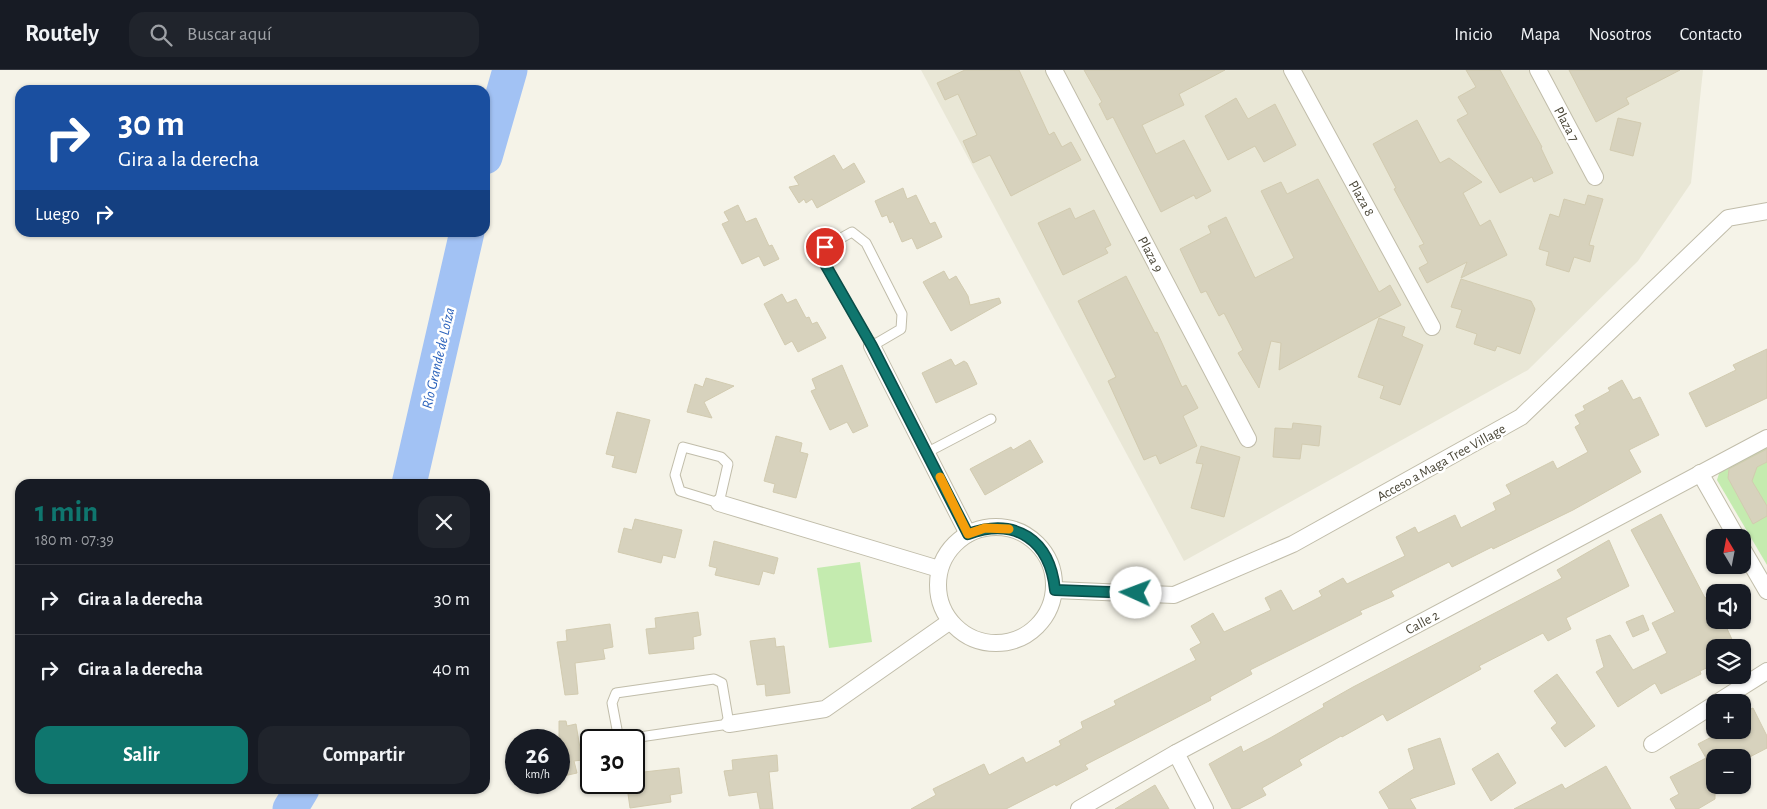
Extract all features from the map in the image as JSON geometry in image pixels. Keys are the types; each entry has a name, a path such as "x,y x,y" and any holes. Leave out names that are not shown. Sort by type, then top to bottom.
{"street":[{"name":"Plaza 9","path":"1054,70 1248,439"},
{"name":"Plaza 8","path":"1292,70 1432,327"},
{"name":"Plaza 7","path":"1538,70 1595,177"},
{"name":"Acceso a Maga Tree Village","path":"1055,590 1174,595 1293,544 1521,418 1728,218 1767,211"},
{"path":"872,346 928,452 968,534"},
{"name":"Calle 2","path":"1078,809 1176,753 1767,438"},
{"path":"1700,473 1731,529"},
{"path":"719,503 940,569"},
{"path":"1003,527 1028,537 1047,556 1053,572 1055,590 1050,609 1038,626 1022,638 1003,644 983,643 964,635 950,622 940,606 937,587 940,569 946,555 956,543 968,534 985,528 1003,527"},
{"path":"1751,563 1767,591"},
{"path":"729,724 825,708 950,622"},
{"path":"1730,694 1767,671"},
{"path":"1652,744 1706,709"},
{"path":"1176,753 1205,809"}],"lane":[{"path":"852,232 866,243 902,314 901,329 872,346 825,264 825,247 852,232"},
{"path":"928,452 991,419"},
{"path":"683,447 721,457 728,464 719,503 680,491 675,475 683,447"},
{"path":"714,679 722,683 729,724 619,740 612,703 616,693 714,679"}],"shaded area":[{"path":"921,70 1703,70 1691,183 1638,261 1528,370 1184,561"}],"green space":[{"path":"1767,443 1767,565 1751,538 1751,529 1746,529 1717,480 1721,467"},
{"path":"860,562 872,642 829,648 817,568"}],"building":[{"path":"965,70 1019,70 1049,135 1054,132 1062,147 1071,142 1081,160 1011,196 990,155 973,163 963,141 977,135 958,94 945,100 937,83"},
{"path":"1084,70 1225,70 1179,94 1184,105 1142,125 1156,154 1184,140 1211,191 1196,199 1194,195 1161,212 1113,117 1107,120 1099,104 1102,102"},
{"path":"1466,70 1500,70 1542,147 1553,173 1534,182 1532,177 1500,193 1457,120 1468,114 1458,97 1476,87"},
{"path":"1569,70 1680,70 1626,98 1629,104 1596,122"},
{"path":"1236,98 1248,119 1275,104 1296,145 1264,162 1255,146 1228,160 1205,116"},
{"path":"1618,118 1641,123 1633,156 1610,150"},
{"path":"1417,120 1440,163 1449,158 1482,182 1463,193 1480,226 1490,220 1507,255 1461,278 1467,262 1427,283 1419,268 1428,263 1419,246 1424,244 1394,189 1396,188 1373,144"},
{"path":"834,155 843,170 854,163 865,182 817,208 812,199 806,203 804,199 799,203 789,187 799,185 794,177"},
{"path":"1318,179 1379,292 1390,285 1401,305 1279,370 1281,343 1271,341 1259,388 1238,353 1243,350 1224,313 1219,316 1206,291 1201,293 1180,249 1211,233 1208,226 1226,217 1255,278 1294,258 1261,191 1281,182 1287,194"},
{"path":"903,188 907,199 916,195 930,224 935,222 942,237 917,249 912,238 902,242 893,221 890,223 887,215 882,217 875,201"},
{"path":"1588,195 1603,199 1589,245 1594,246 1590,262 1574,257 1569,272 1546,265 1549,252 1539,249 1550,214 1559,217 1564,199 1585,205"},
{"path":"738,205 746,222 756,218 769,246 772,245 779,259 764,266 759,256 742,264 722,224 729,221 724,212"},
{"path":"1070,208 1075,219 1094,210 1111,245 1105,248 1108,253 1063,275 1038,223"},
{"path":"944,271 949,280 956,276 968,296 970,305 999,298 1001,303 951,331 923,282"},
{"path":"1126,276 1155,333 1157,332 1182,387 1186,385 1198,408 1183,416 1197,446 1160,464 1156,455 1144,460 1108,381 1116,377 1078,301"},
{"path":"1461,279 1531,301 1535,309 1520,354 1497,346 1495,351 1474,344 1477,334 1456,327 1462,310 1451,307"},
{"path":"782,294 787,303 796,299 806,318 809,317 812,324 817,322 826,338 798,352 792,341 785,345 764,304"},
{"path":"1379,318 1405,327 1402,336 1423,345 1400,405 1380,398 1384,386 1358,377"},
{"path":"1767,349 1767,398 1706,427 1689,393 1736,370 1733,365"},
{"path":"951,359 955,366 964,361 967,363 977,384 936,403 922,373"},
{"path":"842,365 868,426 853,433 847,422 830,430 811,391 816,389 812,379"},
{"path":"706,378 734,386 704,402 712,418 687,412 695,384 703,387"},
{"path":"1622,380 1633,400 1640,397 1659,435 1629,450 1641,472 1573,510 1493,549 1492,547 1452,567 1449,562 1391,591 1394,596 1360,611 1362,614 1250,670 1252,674 1210,697 1211,700 1085,765 1088,769 1056,786 1055,784 1006,809 911,809 936,795 933,789 984,764 989,775 1023,757 1026,763 1061,745 1059,741 1083,728 1081,722 1116,705 1114,701 1196,660 1190,649 1201,643 1191,626 1213,613 1224,632 1271,610 1265,598 1281,590 1293,611 1322,596 1319,591 1343,578 1347,584 1405,556 1396,537 1415,527 1418,533 1455,515 1461,528 1496,510 1493,503 1511,494 1506,485 1553,461 1557,469 1588,452 1575,427 1580,424 1575,415 1585,410 1583,406 1610,391 1608,388"},
{"path":"617,412 650,420 636,473 612,467 615,456 606,454"},
{"path":"1293,423 1321,426 1319,446 1302,444 1300,459 1273,457 1275,428 1292,429"},
{"path":"776,436 802,443 800,452 808,454 796,498 773,492 775,484 764,481"},
{"path":"1030,440 1043,462 985,495 970,469 1011,447 1013,450"},
{"path":"1201,446 1240,457 1224,517 1191,508 1203,464 1196,463"},
{"path":"1767,449 1767,462 1757,467 1752,481 1767,506 1767,516 1753,524 1728,478 1729,469"},
{"path":"1661,514 1706,598 1706,629 1727,629 1732,639 1706,639 1706,668 1700,671 1701,674 1661,694 1655,683 1618,707 1596,672 1604,667 1596,640 1610,635 1633,670 1667,653 1652,623 1675,612 1631,530"},
{"path":"635,519 682,530 675,558 663,555 661,563 618,552 624,528 632,530"},
{"path":"1609,540 1629,586 1566,618 1571,629 1548,641 1543,633 1479,666 1481,669 1387,721 1383,714 1341,736 1299,760 1302,765 1262,788 1266,795 1239,809 1232,809 1209,764 1241,746 1243,752 1270,738 1324,707 1323,704 1353,687 1562,578 1557,570"},
{"path":"714,541 778,558 774,574 763,571 759,585 715,575 717,568 709,566"},
{"path":"698,612 701,635 693,637 694,649 649,654 646,629 656,628 655,618"},
{"path":"1643,615 1649,630 1633,637 1626,622"},
{"path":"610,624 613,647 603,649 605,659 575,663 578,694 565,695 557,642 567,641 566,630"},
{"path":"775,638 776,647 784,646 790,693 766,696 765,684 757,685 750,641"},
{"path":"1557,674 1595,726 1565,747 1551,728 1557,723 1534,691"},
{"path":"1753,708 1767,736 1767,748 1751,756 1751,749 1706,749 1706,758 1698,744 1708,739 1751,739 1751,709"},
{"path":"559,721 566,721 567,726 576,724 580,748 580,760 574,761 577,773 570,775 570,729 559,729"},
{"path":"1440,738 1455,784 1410,799 1416,809 1389,809 1379,792 1414,769 1408,749"},
{"path":"1498,753 1516,783 1491,801 1472,769"},
{"path":"777,755 778,771 769,772 773,809 760,809 757,792 729,796 724,771 733,770 732,760"},
{"path":"1706,758 1706,794 1715,794 1715,799 1698,809 1676,809 1670,799 1679,794 1670,777"},
{"path":"1606,766 1631,809 1514,809 1562,784 1565,789"},
{"path":"679,768 682,793 670,795 671,802 630,808 628,794 645,794 645,772"},
{"path":"1155,785 1169,809 1115,809"}],"waterway":[{"name":"Río Grande de Loíza","path":"490,140 510,70"},
{"name":"Río Grande de Loíza","path":"410,479 466,237"},
{"name":"Río Grande de Loíza","path":"290,809 299,794"}],"slow traffic":[{"path":"940,477 968,534 985,528 1003,527 1009,529"}],"route":[{"path":"825,247 825,264 872,346 928,452 968,534 985,528 1003,527 1020,532 1035,542 1047,556 1053,572 1055,590 1136,593"}]}
